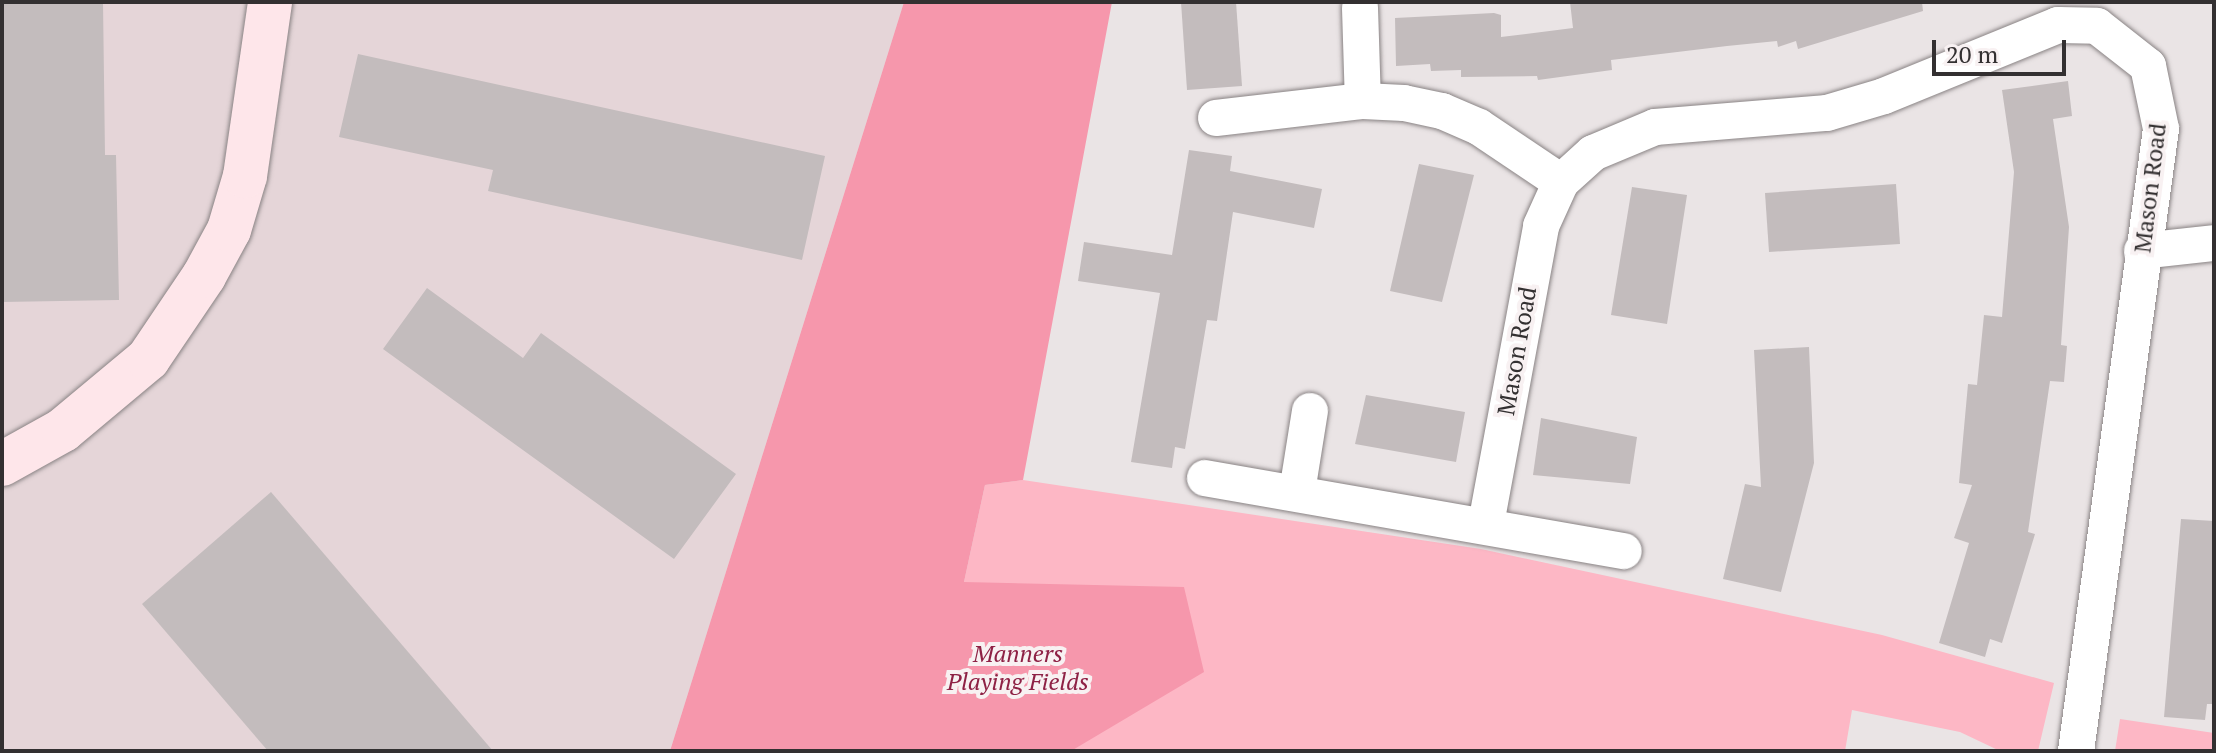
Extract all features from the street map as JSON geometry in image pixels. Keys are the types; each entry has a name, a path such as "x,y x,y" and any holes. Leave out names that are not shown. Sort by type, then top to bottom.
{"street":[{"path":"2,464 63,430 148,359 204,276 229,230 245,176 270,2"},
{"path":"1360,8 1363,101"},
{"name":"Mason Road","path":"1486,524 1541,226 1561,182 1593,153 1655,127 1827,113 1884,96 2058,25 2078,22 2116,36 2148,66 2154,81 2161,129 2076,751"},
{"path":"1216,118 1363,101 1442,111 1511,145 1561,182"},
{"path":"2142,251 2214,243"},
{"path":"1297,492 1310,411"},
{"path":"1205,478 1486,524 1624,551"}],"shaded area":[{"path":"2,2 904,2 670,751 2,751"}],"green space":[{"name":"Manners Playing Fields","path":"904,2 1112,2 1023,480 985,485 964,582 1184,587 1204,672 1071,751 670,751"},
{"name":"Manners Playing Fields","path":"1023,480 1481,549 1882,635 2054,683 2038,751 2000,751 1960,732 1852,710 1845,751 885,751 964,582 985,485"},
{"path":"2120,719 2214,733 2214,751 2115,751"}],"building":[{"path":"2,2 103,2 105,155 116,155 119,300 2,302"},
{"path":"1181,2 1236,2 1242,86 1187,90"},
{"path":"1570,2 1922,2 1923,11 1798,49 1796,41 1778,47 1777,41 1727,46 1611,60 1612,70 1538,80 1537,76 1461,77 1461,70 1431,71 1430,64 1396,66 1395,18 1494,13 1501,15 1501,37 1573,28"},
{"path":"358,54 825,156 802,260 488,191 493,170 339,137"},
{"path":"2068,81 2072,116 2053,119 2069,227 2061,345 2067,346 2064,382 2050,381 2028,532 2035,534 2002,643 1990,639 1985,657 1939,643 1969,543 1954,538 1972,485 1959,483 1968,384 1977,385 1984,315 2002,317 2014,172 2002,90"},
{"path":"1189,150 1232,156 1230,171 1322,189 1314,228 1233,212 1217,321 1207,320 1185,449 1175,447 1172,468 1131,462 1160,293 1078,281 1084,242 1172,255"},
{"path":"1419,164 1474,175 1442,302 1390,291"},
{"path":"1896,184 1900,244 1769,252 1765,193"},
{"path":"1632,187 1687,195 1667,324 1611,315"},
{"path":"427,288 523,358 541,333 736,474 674,559 383,349"},
{"path":"1809,347 1814,463 1781,592 1723,579 1745,484 1761,487 1754,350"},
{"path":"1366,395 1465,412 1456,462 1355,444"},
{"path":"1541,418 1637,437 1630,484 1533,475"},
{"path":"271,492 493,751 268,751 142,604"},
{"path":"2181,519 2214,521 2214,704 2207,704 2205,720 2164,717"}]}
